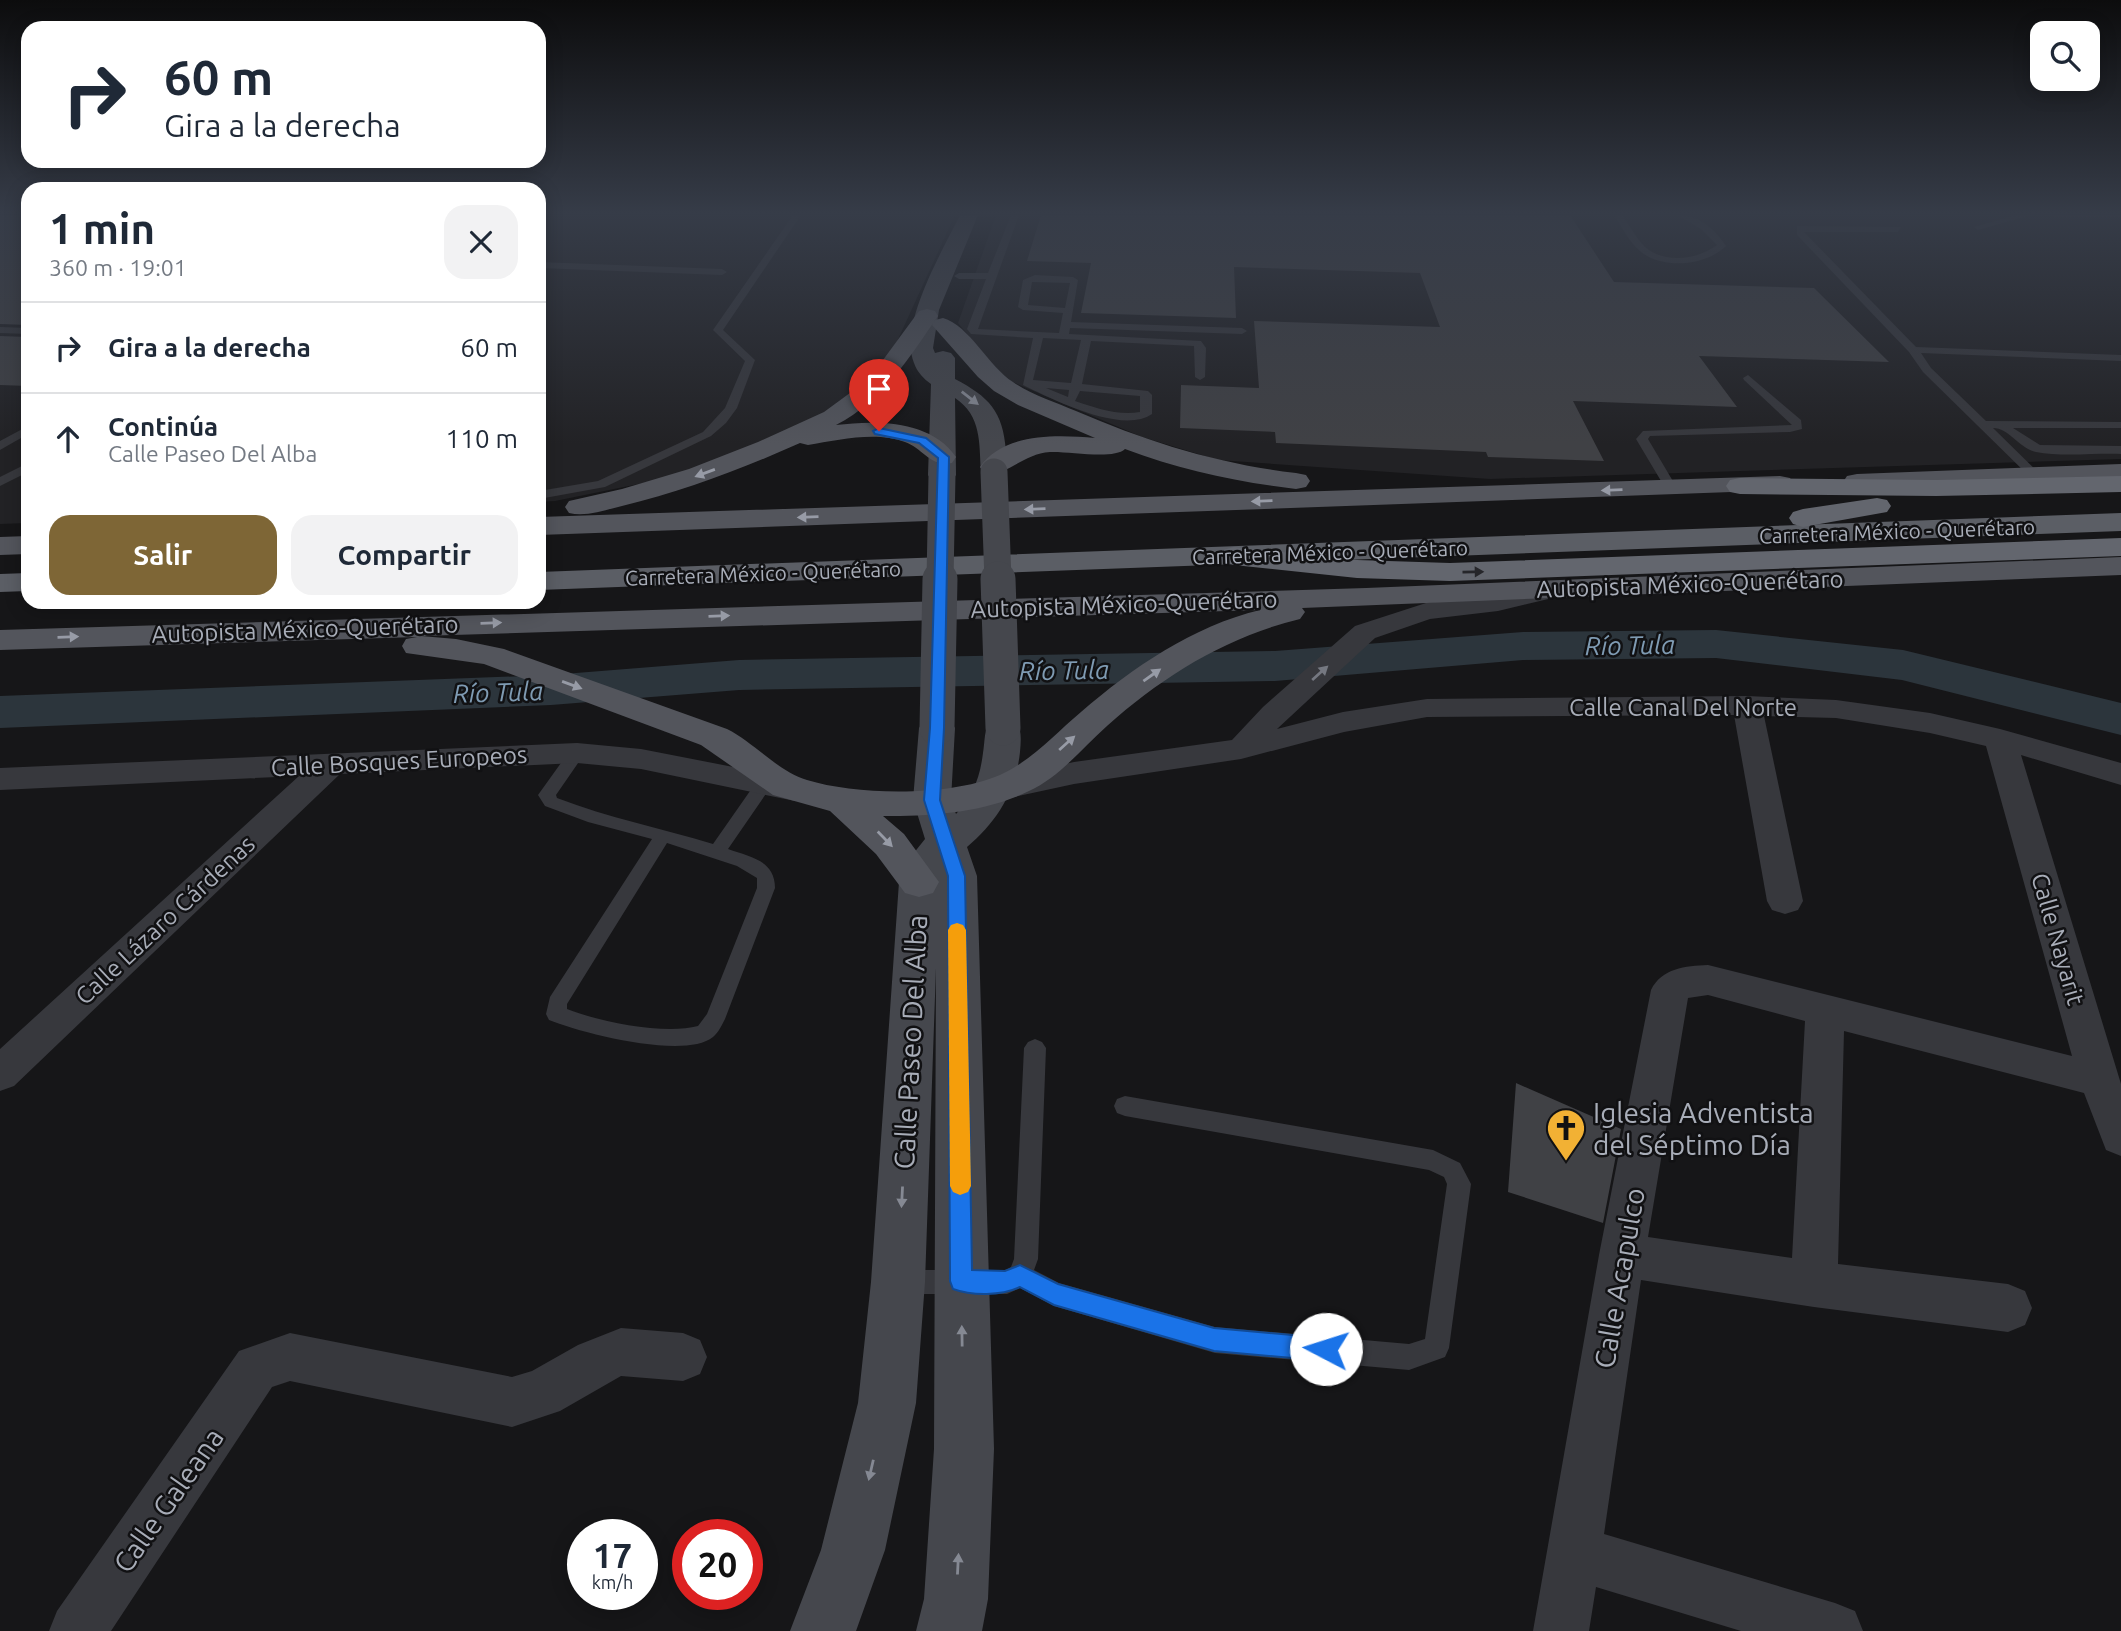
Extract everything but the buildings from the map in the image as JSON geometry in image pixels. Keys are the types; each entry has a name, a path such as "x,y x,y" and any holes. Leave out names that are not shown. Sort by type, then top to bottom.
{"highway":[{"path":"1740,486 1936,488 2113,480"},
{"path":"1803,518 1916,500 2113,480"},
{"name":"Carretera México - Querétaro","path":"546,563 2121,506"},
{"name":"Carretera México - Querétaro","path":"546,581 2121,522"},
{"path":"1234,556 1322,567 1436,572 2121,547"},
{"path":"0,583 21,582"},
{"path":"0,601 21,600"}],"main road":[{"path":"844,802 890,844 932,842 976,817 994,790 1001,759 1003,728 990,425 985,413 970,396 944,382 929,370 923,357 922,338 935,321 945,291"},
{"path":"546,512 642,493 698,476 830,419 869,392 935,321 943,316 953,291"},
{"path":"935,321 968,348 991,377 1016,394 1158,454"},
{"name":"Calle Paseo Del Alba","path":"823,1631 852,1550 887,1403 932,842 944,382"},
{"path":"768,447 828,434 879,431 922,440 943,466"},
{"path":"993,470 1014,453 1053,444 1114,447 1158,454 1242,475 1460,495"},
{"path":"546,526 2035,475 2113,480"},
{"path":"0,547 21,546"},
{"name":"Autopista México-Querétaro","path":"0,640 1366,597 2121,566"},
{"path":"1192,602 1302,583 1436,572"},
{"path":"994,790 1018,781 1154,672 1210,639 1271,615 1366,597"},
{"path":"229,632 456,649 508,662 730,743 779,788 844,802 932,842 957,876 964,1449 956,1598 948,1631"}],"street":[{"path":"1241,749 1274,714 1365,632 1426,611 1498,603 1552,590"},
{"path":"1747,705 1785,901"},
{"name":"Calle Canal Del Norte","path":"994,790 1074,773 1241,749 1343,722 1427,708 1747,705 1878,714 2000,738 2121,774"},
{"name":"Calle Nayarit","path":"2000,738 2099,1080 2121,1137"},
{"name":"Calle Bosques Europeos","path":"0,779 577,752 641,759 779,788"},
{"name":"Calle Lázaro Cárdenas","path":"0,1074 331,765"},
{"name":"Calle Acapulco","path":"1561,1631 1622,1255 1670,990 1685,981 1708,980 2099,1080"},
{"path":"1814,1284 1825,1012"},
{"path":"1622,1255 1814,1284 2008,1308"},
{"name":"Calle Galeana","path":"77,1631 256,1368 290,1357 512,1402 542,1393 595,1362 621,1352 683,1357"},
{"path":"1574,1553 1835,1631"}],"lane":[{"path":"546,494 601,484 707,434 722,421 750,360 718,330 745,291"},
{"path":"987,291 972,329 982,333 1039,337 1197,343 1201,348 1200,377"},
{"path":"1026,291 1023,307 1069,311"},
{"path":"1063,337 1072,291"},
{"path":"1856,291 1913,350 1927,370 2035,475"},
{"path":"1066,325 1242,331"},
{"path":"0,330 21,331"},
{"path":"1027,383 1039,337"},
{"path":"1072,404 1087,338"},
{"path":"1913,350 2121,358"},
{"path":"1671,488 1642,439 1647,433 1798,427 1797,422 1748,378"},
{"path":"1027,383 1144,393 1146,414 1138,416 1100,413 1072,404 1027,383"},
{"path":"1980,424 2121,425"},
{"path":"2001,424 2038,449 2121,450"},
{"path":"0,446 21,433"},
{"path":"0,482 21,471"},
{"path":"577,752 547,795 551,802 664,834 760,868 766,876 766,888 715,1019 705,1032 686,1036 613,1031 568,1021 556,1014 557,1003 664,834"},
{"path":"717,851 779,788"},
{"path":"898,1282 1007,1282 1020,1275 1026,1259 1035,1048"},
{"path":"1020,1275 1054,1294 1214,1340 1409,1357 1436,1348 1459,1185 1452,1170 1433,1160 1125,1106"}],"shaded area":[{"path":"0,291 21,291 21,523 0,524"},
{"path":"546,291 920,291 894,348 865,384 839,407 698,472 546,502"},
{"path":"969,291 2121,291 2121,459 1490,479 1218,460 1142,437 1008,380 958,323"}],"waterway":[{"name":"Río Tula","path":"0,712 551,690 739,675 1275,666 1523,646 1716,644 1903,665 2121,719"}],"slow traffic":[{"path":"957,930 960,1186"}],"place":[{"name":"Iglesia Adventista del Séptimo Día","path":"1566,1162"}],"route":[{"path":"879,431 922,440 943,457 937,728 932,800 957,876 961,1281 1007,1282 1020,1275 1054,1294 1214,1340 1326,1349"}]}
